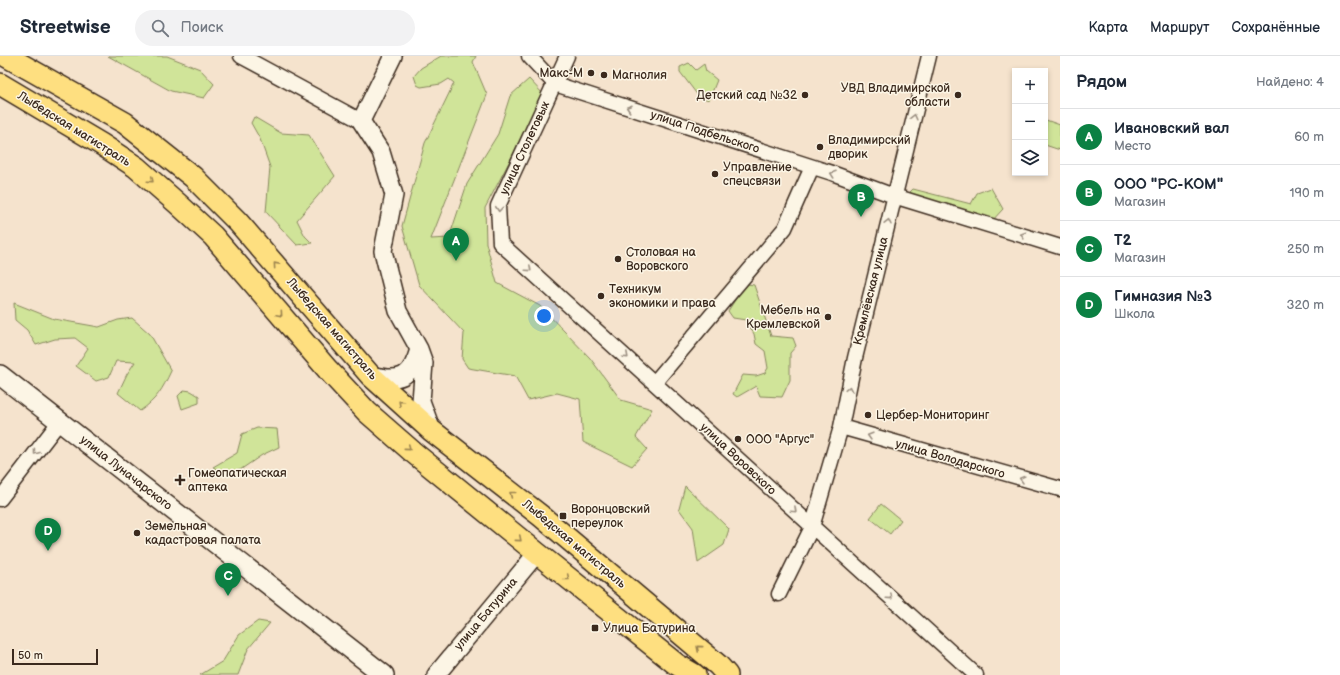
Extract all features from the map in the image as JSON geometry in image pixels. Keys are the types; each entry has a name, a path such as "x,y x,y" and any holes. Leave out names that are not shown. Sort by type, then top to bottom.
{"main road":[{"name":"Лыбедская магистраль","path":"6,56 125,123 193,177 238,222 370,375 432,431 541,516 718,665 727,675"},
{"name":"Лыбедская магистраль","path":"0,84 101,144 136,168 213,236 328,370 367,412 414,453 536,553 676,664 695,675"},
{"name":"улица Луначарского","path":"0,375 384,675"}],"street":[{"path":"240,56 361,121 381,152 394,195 383,251 398,311 419,349 424,363 421,401 432,431"},
{"path":"361,121 393,56"},
{"path":"529,56 555,84"},
{"name":"улица Столетовых","path":"500,243 498,206 567,56"},
{"name":"Кремлёвская улица","path":"779,594 812,526 841,427 855,358 929,56"},
{"name":"улица Подбельского","path":"555,84 812,167 894,196 1060,247"},
{"path":"655,382 785,228 812,167"},
{"name":"улица Воровского","path":"500,243 655,382 976,675"},
{"path":"370,375 386,379 394,379 406,374 414,365 419,349"},
{"path":"0,499 60,421"},
{"name":"улица Володарского","path":"841,427 1060,489"},
{"name":"улица Батурина","path":"436,675 536,553"}],"green space":[{"path":"108,56 167,56 200,69 214,84 204,98 171,91"},
{"path":"441,56 476,56 473,62 487,95 431,239 449,238 467,184 498,134 510,96 529,79 544,95 485,208 486,243 497,283 540,306 590,358 621,400 652,409 636,437 647,449 632,466 583,442 580,399 557,393 528,400 515,376 468,368 462,359 464,333 419,285 402,226 425,143 454,83 449,79 441,84 421,87 417,85 414,76 421,68"},
{"path":"689,63 696,70 704,64 706,71 717,80 709,100 699,97 680,72 680,67"},
{"path":"254,117 281,133 309,135 335,176 297,220 305,236 312,243 297,245 266,212 270,167 260,139 251,123"},
{"path":"1048,121 1060,125 1060,150 1048,146"},
{"path":"991,188 1003,209 991,222 907,195 913,189 971,204 977,193"},
{"path":"748,284 754,285 771,336 793,338 796,346 790,353 790,380 782,397 760,396 756,386 737,397 733,394 743,375 756,376 765,373 768,368 765,351 756,344 754,334 746,320 733,318 728,311 742,289"},
{"path":"14,303 54,319 99,327 118,320 132,318 150,334 171,371 165,384 151,402 140,411 118,393 127,374 135,362 116,361 109,377 96,381 76,366 88,348 75,338 55,339 36,345 27,330 15,320"},
{"path":"184,390 191,391 199,396 199,403 182,409 178,396"},
{"path":"257,428 277,429 279,447 262,455 240,470 222,473 213,467 237,453 242,434"},
{"path":"685,486 729,529 724,545 698,563 693,528 679,509"},
{"path":"881,504 901,520 890,534 870,518"},
{"path":"258,621 270,623 248,649 238,675 200,675 223,661 239,635"}],"place":[{"name":"Макс-М","path":"591,73"},
{"name":"Магнолия","path":"604,75"},
{"name":"Детский сад №32","path":"805,95"},
{"name":"УВД Владимирской области","path":"958,95"},
{"name":"Владимирский дворик","path":"820,147"},
{"name":"Управление спецсвязи","path":"715,174"},
{"name":"ООО \"РС-КОМ\"","path":"861,217"},
{"name":"Столовая на Воровского","path":"618,259"},
{"name":"Ивановский вал","path":"456,261"},
{"name":"Техникум экономики и права","path":"601,296"},
{"name":"Мебель на Кремлевской","path":"828,317"},
{"name":"Цербер-Мониторинг","path":"868,415"},
{"name":"ООО \"Аргус\"","path":"738,439"},
{"name":"Гомеопатическая аптека","path":"180,480"},
{"name":"Воронцовский переулок","path":"563,516"},
{"name":"Земельная кадастровая палата","path":"137,533"},
{"name":"Гимназия №3","path":"48,551"},
{"name":"T2","path":"228,596"},
{"name":"Улица Батурина","path":"595,628"}]}
